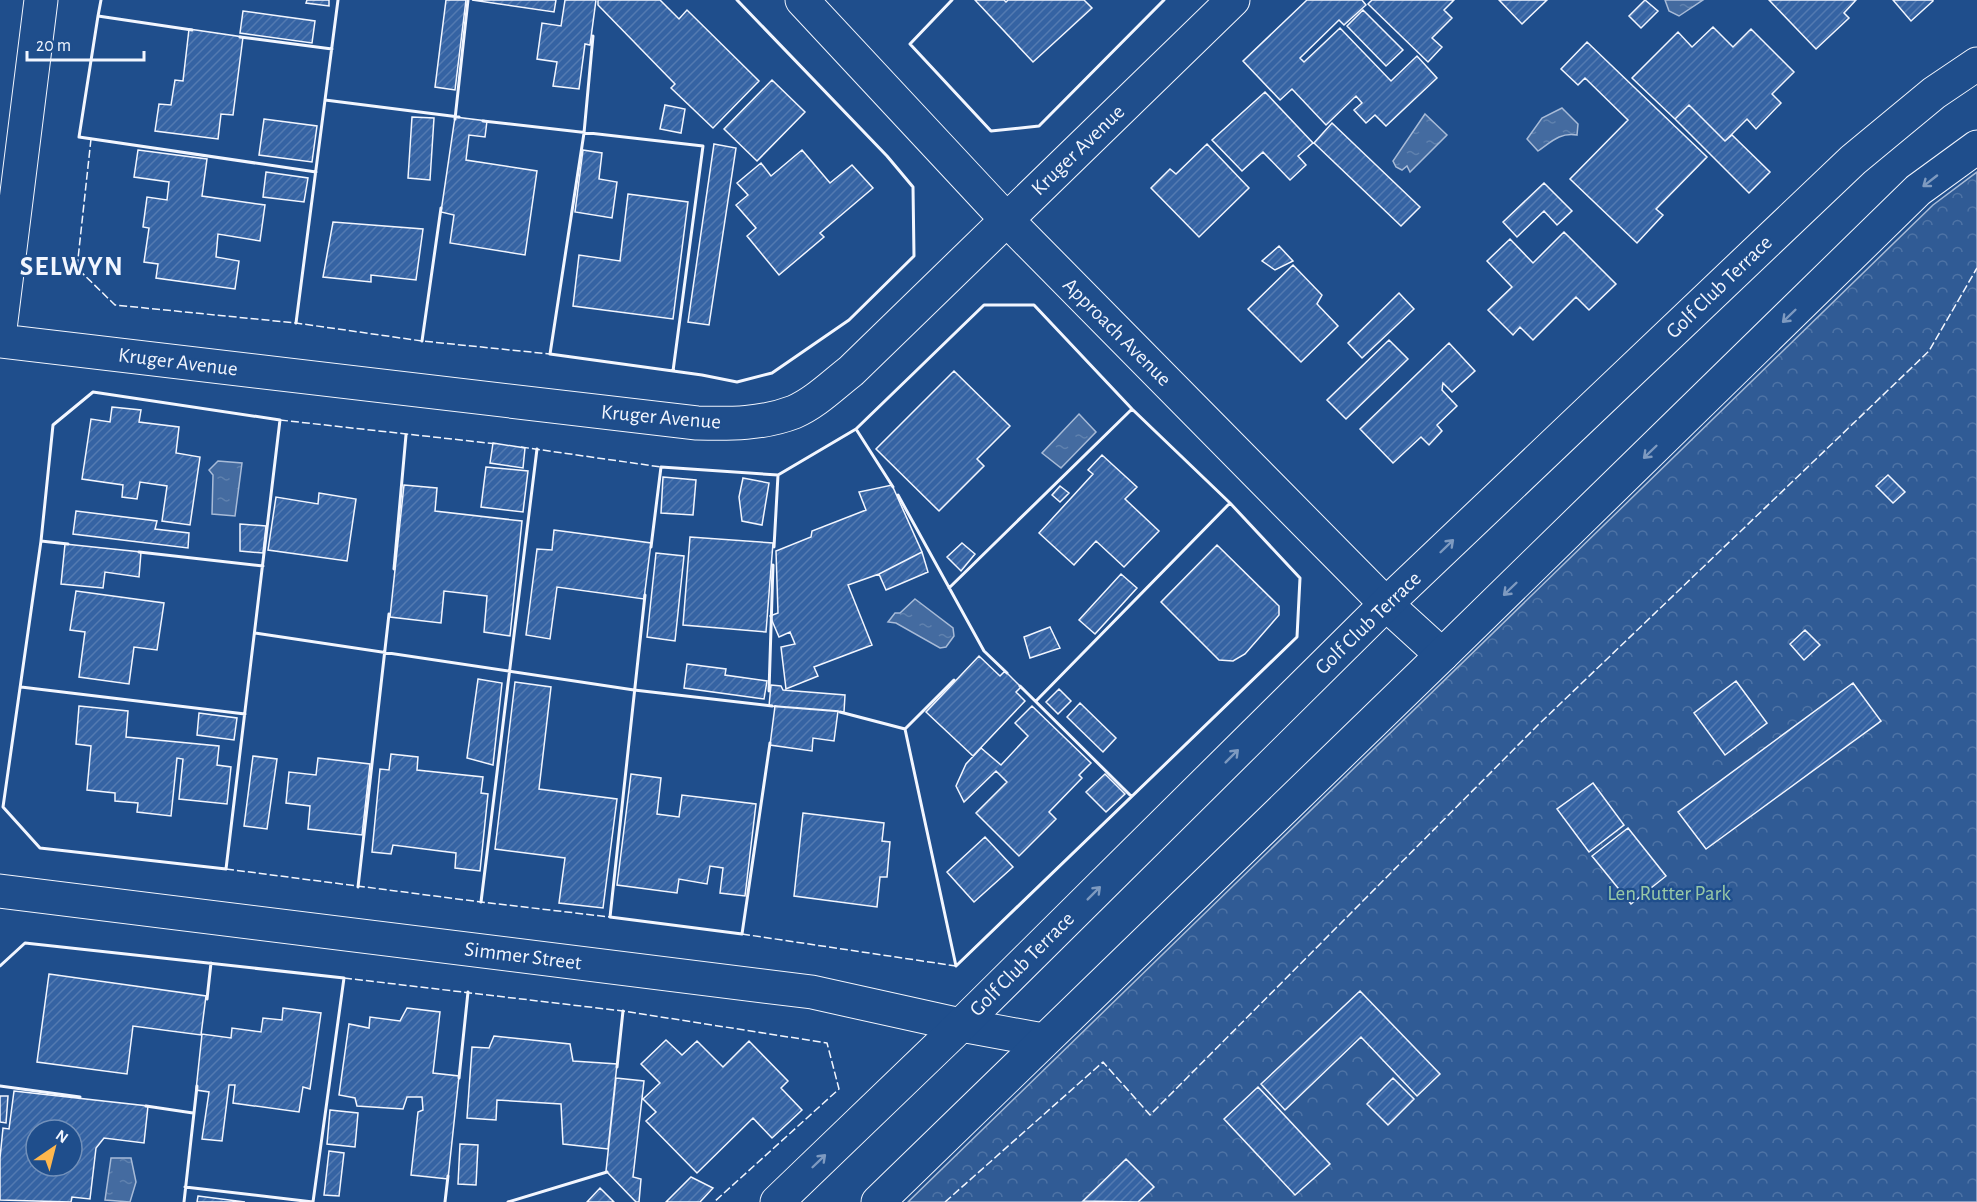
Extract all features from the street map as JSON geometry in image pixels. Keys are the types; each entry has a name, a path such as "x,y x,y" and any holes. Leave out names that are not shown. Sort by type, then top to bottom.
{"street":[{"path":"0,329 41,0"},
{"name":"Approach Avenue","path":"802,0 1007,220 1386,604 1442,656"},
{"name":"Kruger Avenue","path":"0,341 697,423 736,424 769,419 795,411 821,395 851,371 1233,0"},
{"name":"Golf Club Terrace","path":"777,1202 961,1025 1386,604 1853,160 1934,93 1977,64"},
{"path":"878,1202 1442,656 1918,190 1977,147"},
{"name":"Simmer Street","path":"0,891 812,992 961,1025 1043,1040"}],"green space":[{"name":"Len Rutter Park","path":"1977,172 1977,1202 908,1202 1933,205"}],"water":[{"path":"1665,0 1703,0 1679,16 1669,11"},
{"path":"1562,108 1578,124 1577,135 1561,136 1538,151 1527,139 1542,118"},
{"path":"1425,114 1447,135 1410,172 1407,166 1402,170 1396,167 1393,161"},
{"path":"1079,414 1096,432 1061,468 1042,453"},
{"path":"218,461 242,463 235,516 212,514 213,475 209,470"},
{"path":"915,599 953,628 954,636 946,647 940,648 896,623 888,622 895,613 900,613"},
{"path":"111,1158 131,1158 136,1182 130,1202 105,1200"}],"building":[{"path":"307,0 329,0 329,6 306,3"},
{"path":"446,0 466,0 455,90 435,87"},
{"path":"472,0 556,0 554,12"},
{"path":"565,0 596,0 590,45 585,44 579,89 553,86 557,62 537,59 542,23 561,26"},
{"path":"598,0 660,0 679,19 687,10 759,81 713,128 671,88 675,84 598,5"},
{"path":"975,0 1004,0 1006,2 1008,0 1084,0 1092,8 1033,62"},
{"path":"1307,0 1362,0 1366,5 1344,25 1339,20 1300,58 1304,62 1340,28 1391,81 1417,56 1437,78 1386,126 1375,115 1366,123 1354,110 1362,103 1356,96 1326,125 1292,89 1280,100 1243,61"},
{"path":"1372,0 1454,0 1444,10 1452,18 1432,38 1442,47 1428,62 1368,4"},
{"path":"1499,0 1547,0 1522,24"},
{"path":"1645,0 1658,11 1641,28 1629,16"},
{"path":"1769,0 1856,0 1844,13 1849,18 1816,49"},
{"path":"1893,0 1933,0 1933,1 1911,21"},
{"path":"1363,10 1403,50 1386,66 1347,26"},
{"path":"243,11 315,21 312,43 240,33"},
{"path":"1713,27 1733,47 1751,29 1794,72 1772,94 1781,103 1756,129 1747,119 1725,141 1689,105 1675,119 1632,78 1678,32 1692,47"},
{"path":"189,29 243,37 233,115 221,114 218,139 155,131 159,104 171,105 175,80 183,81"},
{"path":"1587,42 1707,157 1656,209 1663,215 1637,243 1570,179 1628,120 1585,78 1578,85 1561,69"},
{"path":"772,80 805,112 757,161 724,129"},
{"path":"1265,92 1313,143 1298,156 1306,165 1290,180 1263,152 1242,171 1212,140"},
{"path":"665,105 685,109 681,133 660,129"},
{"path":"1689,105 1725,141 1732,135 1770,172 1749,193 1675,119"},
{"path":"412,117 434,118 430,180 408,178"},
{"path":"455,117 487,121 485,137 469,135 466,160 537,171 525,255 450,243 454,215 441,212"},
{"path":"264,119 317,126 312,162 259,155"},
{"path":"1332,123 1420,207 1401,226 1314,143"},
{"path":"714,144 736,148 709,325 688,322"},
{"path":"1207,144 1249,188 1199,237 1151,188 1170,169 1176,174"},
{"path":"138,150 207,159 202,196 265,205 260,241 218,234 216,257 239,261 235,289 156,278 158,264 144,262 149,228 143,227 147,197 167,200 169,182 134,177"},
{"path":"583,150 602,153 599,179 617,182 612,218 575,212"},
{"path":"802,150 830,183 852,165 873,188 820,233 824,237 779,275 747,236 756,228 736,205 748,195 737,183 761,163 771,176"},
{"path":"266,172 308,178 304,202 263,197"},
{"path":"1544,183 1572,211 1557,225 1544,211 1517,237 1503,222"},
{"path":"628,194 688,202 673,319 573,306 579,255 620,261"},
{"path":"333,222 423,229 416,280 371,275 371,282 323,277"},
{"path":"1564,232 1616,284 1589,310 1576,297 1533,340 1520,327 1513,335 1488,310 1512,287 1487,261 1510,239 1533,263"},
{"path":"1279,246 1293,261 1275,270 1262,261"},
{"path":"1293,265 1322,295 1317,304 1338,326 1301,362 1248,309"},
{"path":"1399,293 1414,309 1362,358 1348,343"},
{"path":"1389,340 1408,359 1346,419 1327,400"},
{"path":"1449,343 1475,371 1452,392 1443,383 1442,390 1457,406 1437,425 1442,431 1429,445 1421,437 1393,463 1360,429"},
{"path":"954,371 1010,426 977,459 984,466 939,511 876,449"},
{"path":"112,407 141,410 139,422 179,427 176,453 200,457 190,525 162,521 167,486 140,482 137,499 122,497 123,485 82,479 91,419 110,422"},
{"path":"493,443 525,448 523,468 490,463"},
{"path":"1102,455 1137,487 1125,499 1159,531 1124,567 1096,541 1074,565 1039,533 1093,474 1088,470"},
{"path":"486,467 528,471 523,512 481,507"},
{"path":"1888,475 1905,492 1893,503 1876,486"},
{"path":"663,477 696,480 693,515 661,513"},
{"path":"743,478 769,483 762,525 742,521 739,497"},
{"path":"404,485 437,488 435,511 522,521 510,636 484,632 487,596 444,591 441,623 390,617"},
{"path":"892,485 922,552 879,574 848,585 872,645 814,667 818,676 786,689 781,647 795,644 790,632 779,637 770,616 778,613 776,551 811,537 812,531 866,510 859,492"},
{"path":"1060,486 1069,493 1060,502 1052,495"},
{"path":"319,493 356,499 347,561 268,550 276,497 318,504"},
{"path":"76,511 157,521 155,529 189,533 188,548 73,534"},
{"path":"240,524 266,526 263,553 240,551"},
{"path":"554,530 651,543 644,599 557,587 550,639 526,635 537,549 552,550"},
{"path":"690,537 773,543 766,632 683,625"},
{"path":"962,543 975,554 961,571 947,557"},
{"path":"65,544 141,552 139,577 105,572 103,588 61,584"},
{"path":"1217,545 1279,606 1279,615 1245,654 1233,661 1219,660 1161,602"},
{"path":"922,552 928,572 886,590 879,574"},
{"path":"656,553 684,556 675,641 647,637"},
{"path":"1121,574 1137,588 1095,634 1079,620"},
{"path":"76,591 164,603 157,650 134,647 129,684 79,677 85,632 70,630"},
{"path":"1050,627 1060,648 1030,658 1024,637"},
{"path":"1805,630 1820,645 1804,660 1790,644"},
{"path":"979,656 1000,676 1005,671 1021,687 1016,692 1025,701 973,756 926,712"},
{"path":"687,664 726,669 725,675 767,681 764,699 684,688"},
{"path":"478,679 502,683 493,765 467,758"},
{"path":"1736,681 1767,723 1725,755 1694,713"},
{"path":"515,682 551,687 539,789 617,799 603,908 559,903 565,858 495,849"},
{"path":"1853,683 1881,721 1706,849 1678,812"},
{"path":"771,685 781,686 783,690 845,695 844,712 769,706"},
{"path":"1059,689 1071,701 1058,714 1046,702"},
{"path":"1080,703 1116,738 1103,752 1067,717"},
{"path":"79,706 128,711 126,737 219,746 217,765 231,767 227,804 179,799 183,759 177,758 171,816 137,812 138,803 115,801 115,793 87,790 91,746 76,744"},
{"path":"775,706 838,711 834,741 813,738 812,751 770,745"},
{"path":"1032,706 1091,763 1079,775 1082,778 1049,812 1056,819 1019,856 976,813 1007,782 996,771 964,802 956,786 966,764 981,748 1001,765 1028,736 1015,723"},
{"path":"199,713 237,718 234,740 197,735"},
{"path":"391,754 418,757 417,770 483,777 481,793 488,794 480,871 455,868 456,853 393,845 391,854 372,852 380,769 389,770"},
{"path":"253,756 277,759 267,829 244,826"},
{"path":"318,758 370,764 362,835 308,829 310,806 286,803 289,772 316,775"},
{"path":"631,774 661,778 657,814 679,817 682,795 756,804 745,896 720,893 723,868 710,866 707,884 679,879 677,893 617,885"},
{"path":"1105,774 1125,794 1106,812 1086,792"},
{"path":"1593,783 1624,825 1589,852 1557,809"},
{"path":"803,813 884,823 882,841 890,842 887,877 880,877 877,907 794,896"},
{"path":"1628,828 1666,876 1631,904 1592,856"},
{"path":"985,837 1013,867 974,902 947,872"},
{"path":"49,974 206,996 201,1035 133,1026 127,1074 37,1062"},
{"path":"1360,991 1440,1074 1417,1096 1361,1037 1285,1110 1261,1084"},
{"path":"283,1008 321,1013 310,1089 303,1087 299,1112 233,1103 235,1085 229,1085 222,1141 202,1139 209,1092 196,1090 202,1034 231,1038 232,1028 261,1032 263,1018 282,1020"},
{"path":"407,1008 440,1012 433,1073 459,1076 448,1179 411,1175 418,1112 423,1110 422,1097 407,1097 403,1109 357,1106 355,1098 339,1095 349,1024 369,1028 370,1017 400,1021"},
{"path":"494,1036 570,1044 573,1061 617,1064 608,1149 563,1144 561,1104 497,1100 496,1120 467,1118 472,1047 489,1048"},
{"path":"666,1040 682,1055 697,1041 723,1067 749,1041 788,1081 781,1088 802,1110 772,1138 753,1118 697,1173 646,1121 656,1112 643,1099 660,1083 641,1064"},
{"path":"616,1078 644,1081 633,1177 641,1179 639,1202 636,1202 606,1171"},
{"path":"1393,1078 1414,1099 1388,1125 1367,1104"},
{"path":"1258,1087 1330,1164 1295,1195 1224,1119"},
{"path":"14,1091 148,1106 144,1143 104,1138 96,1148 90,1199 72,1197 71,1202 0,1200 3,1128 9,1129"},
{"path":"0,1096 8,1096 6,1123 0,1122"},
{"path":"330,1110 358,1113 355,1147 327,1144"},
{"path":"460,1144 478,1145 476,1185 458,1184"},
{"path":"329,1151 344,1153 339,1196 324,1195"},
{"path":"1126,1159 1154,1187 1138,1202 1083,1201"},
{"path":"691,1177 713,1188 700,1202 666,1202"},
{"path":"600,1188 614,1202 587,1202"},
{"path":"198,1196 245,1202 197,1202"}],"fence":[{"path":"91,139 77,268 115,305 296,323 422,341 550,354"},
{"path":"945,1202 1103,1062 1150,1115 1538,725 1929,351 1977,268"},
{"path":"280,420 497,444"},
{"path":"521,447 661,467"},
{"path":"226,869 610,917"},
{"path":"742,934 956,966"},
{"path":"344,978 623,1011 827,1043 839,1089 714,1202"}],"wall":[{"path":"101,0 98,16 192,30"},
{"path":"296,323 338,0"},
{"path":"455,119 468,0"},
{"path":"593,36 584,133 550,354 737,382 772,373 849,320 914,256 913,187 887,156 737,0"},
{"path":"952,0 910,44 991,131 1039,126 1164,0"},
{"path":"98,16 79,137 316,172"},
{"path":"240,37 332,49"},
{"path":"325,100 459,117"},
{"path":"483,121 703,146 673,371"},
{"path":"422,341 441,208"},
{"path":"774,547 778,475 856,429 984,305 1034,305 1132,409 1230,503 1300,578 1297,637 956,966"},
{"path":"93,392 280,420 226,869 40,848 3,807 41,541 53,425 93,392"},
{"path":"949,588 1132,409"},
{"path":"856,429 893,487"},
{"path":"394,569 406,435"},
{"path":"481,902 537,449"},
{"path":"651,547 661,467 778,475"},
{"path":"898,495 984,651 1007,673"},
{"path":"1036,701 1230,503"},
{"path":"41,541 68,544"},
{"path":"139,552 263,566"},
{"path":"769,691 773,565"},
{"path":"645,595 610,917 742,934 770,743"},
{"path":"358,887 389,614"},
{"path":"255,633 634,690 772,706"},
{"path":"905,729 954,680"},
{"path":"1020,686 1131,796"},
{"path":"21,687 245,714"},
{"path":"840,712 905,729 956,966"},
{"path":"0,966 25,943 344,978 313,1202"},
{"path":"207,999 211,963"},
{"path":"459,1078 468,992"},
{"path":"617,1067 623,1011"},
{"path":"0,1086 80,1097"},
{"path":"184,1202 197,1086"},
{"path":"146,1106 193,1113"},
{"path":"508,1202 607,1172"},
{"path":"445,1202 448,1176"},
{"path":"185,1187 313,1202"}],"district":[{"name":"SELWYN","path":"72,266"}]}
